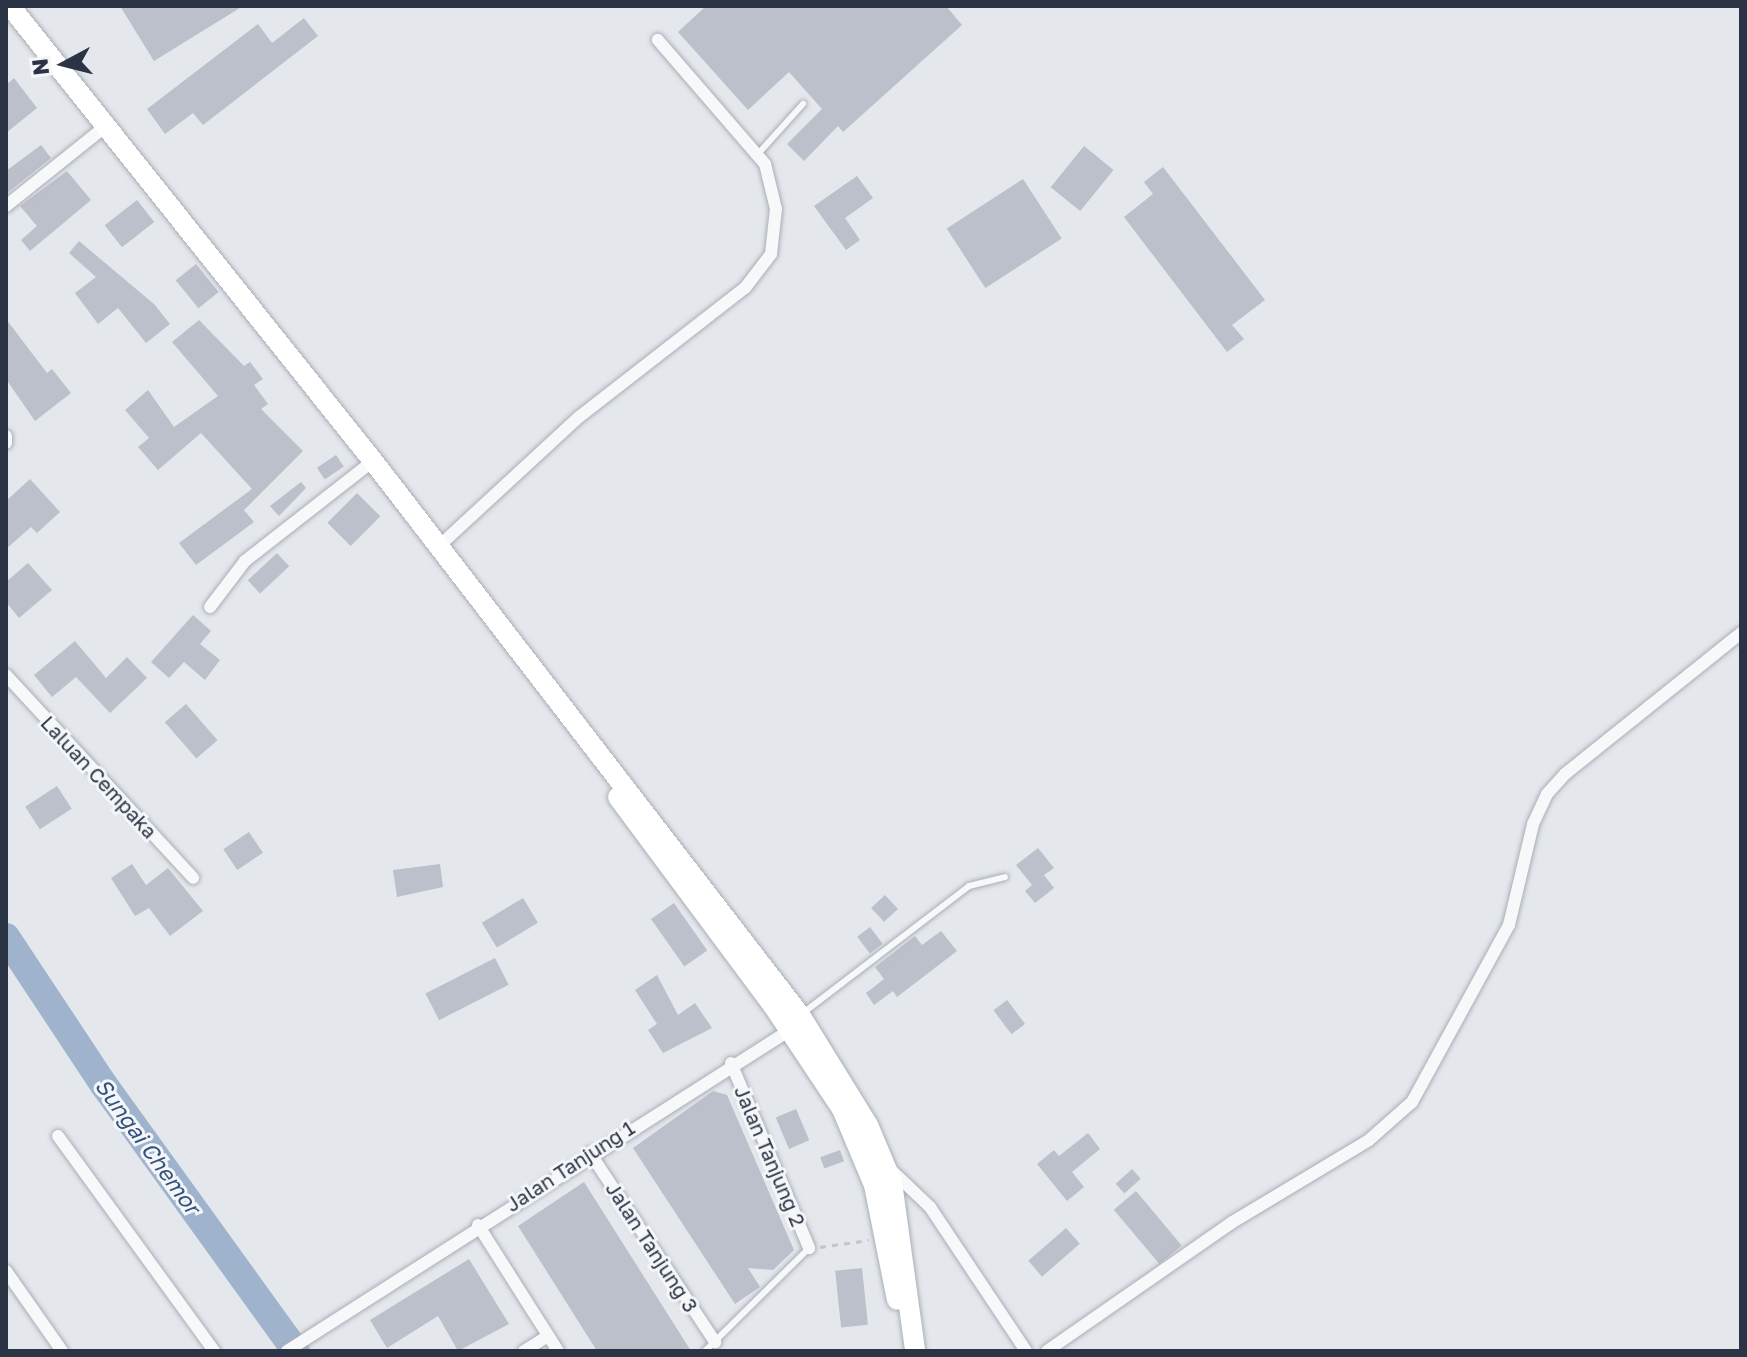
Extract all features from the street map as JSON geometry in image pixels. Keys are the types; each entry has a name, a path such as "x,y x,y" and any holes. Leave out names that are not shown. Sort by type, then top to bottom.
{"main road":[{"path":"10,6 373,461 770,975 860,1145 886,1238 906,1351"},
{"path":"503,629 547,700 795,1022 824,1053 885,1165 898,1208 915,1351"}],"street":[{"path":"439,546 579,417 760,271 771,254 776,209 770,175 757,155 658,40"},
{"path":"6,206 106,126"},
{"path":"6,436 6,443"},
{"path":"210,607 245,561 373,461"},
{"path":"1047,1351 1231,1223 1369,1140 1412,1102 1509,925 1533,824 1547,794 1565,774 1741,633"},
{"name":"Laluan Cempaka","path":"6,675 193,878"},
{"name":"Jalan Tanjung 1","path":"287,1351 795,1022"},
{"name":"Jalan Tanjung 2","path":"731,1063 809,1248"},
{"path":"58,1136 214,1351"},
{"name":"Jalan Tanjung 3","path":"590,1153 710,1346"},
{"path":"885,1165 930,1207 1026,1351"},
{"path":"478,1225 558,1351"},
{"path":"6,1271 62,1351"},
{"path":"524,1351 548,1336"}],"lane":[{"path":"757,155 803,104"},
{"path":"795,1022 969,886 1005,877"},
{"path":"710,1346 809,1248"}],"path":[{"path":"809,1248 886,1238"}],"building":[{"path":"120,6 243,6 154,61"},
{"path":"706,6 946,6 962,25 843,132 838,126 804,161 787,144 822,109 789,72 748,110 678,32"},
{"path":"304,18 318,36 203,125 193,113 165,134 147,109 258,24 272,43"},
{"path":"14,78 37,108 6,133 6,85"},
{"path":"41,145 51,158 6,194 6,171"},
{"path":"1084,146 1114,170 1080,211 1051,187"},
{"path":"1163,167 1265,300 1232,325 1244,339 1227,352 1124,217 1153,194 1144,182"},
{"path":"67,171 91,200 30,251 21,240 37,226 20,206"},
{"path":"857,176 873,198 845,218 860,240 846,250 814,206"},
{"path":"1023,179 1062,239 985,288 947,229"},
{"path":"137,200 154,222 122,247 105,225"},
{"path":"79,241 154,304 170,324 146,343 118,308 98,324 75,293 96,277 69,253"},
{"path":"196,264 219,292 198,308 176,280"},
{"path":"6,319 47,373 52,369 71,393 35,421 6,379"},
{"path":"199,320 244,366 250,362 263,379 254,385 268,404 261,409 303,451 244,510 254,522 196,565 179,543 252,489 201,433 158,470 138,447 149,438 125,410 148,390 174,427 218,396 172,342"},
{"path":"336,455 344,467 325,479 317,468"},
{"path":"30,479 60,512 37,533 31,527 6,549 6,501"},
{"path":"301,482 306,488 279,516 270,506"},
{"path":"357,493 380,516 351,546 327,523"},
{"path":"277,553 289,566 260,593 248,580"},
{"path":"28,563 52,590 19,618 6,602 6,582"},
{"path":"193,615 211,631 200,644 220,660 205,680 184,662 169,678 151,662"},
{"path":"75,641 106,678 127,657 147,678 110,713 76,677 52,697 34,675"},
{"path":"186,704 217,740 196,759 165,722"},
{"path":"57,786 72,809 40,829 25,807"},
{"path":"249,832 263,853 237,870 223,849"},
{"path":"1038,848 1054,868 1044,875 1054,888 1035,903 1025,891 1032,885 1016,865"},
{"path":"132,864 146,885 168,868 203,911 170,936 149,908 135,916 111,878"},
{"path":"440,864 443,887 397,897 393,870"},
{"path":"885,895 898,909 884,922 871,908"},
{"path":"523,898 538,923 497,948 482,923"},
{"path":"674,903 707,951 684,967 651,919"},
{"path":"870,927 883,944 870,953 857,937"},
{"path":"941,931 957,951 897,997 893,991 874,1005 866,993 884,979 875,967 915,936 922,945"},
{"path":"495,958 509,985 439,1020 426,993"},
{"path":"657,975 678,1015 695,1003 712,1028 663,1053 648,1030 657,1024 635,990"},
{"path":"1007,1000 1025,1024 1011,1034 993,1010"},
{"path":"713,1091 727,1095 794,1250 773,1270 748,1268 760,1287 735,1304 633,1148"},
{"path":"796,1109 809,1140 789,1149 776,1118"},
{"path":"1088,1133 1100,1149 1072,1172 1084,1187 1067,1201 1037,1164 1054,1150 1059,1156"},
{"path":"840,1150 844,1161 824,1168 820,1157"},
{"path":"1132,1169 1141,1179 1124,1193 1116,1184"},
{"path":"584,1182 691,1351 597,1351 518,1226"},
{"path":"1136,1191 1182,1245 1159,1264 1114,1210"},
{"path":"1066,1228 1080,1244 1042,1277 1028,1261"},
{"path":"469,1259 509,1324 458,1351 438,1316 387,1348 370,1320"},
{"path":"862,1268 868,1325 841,1328 835,1271"}],"waterway":[{"name":"Sungai Chemor","path":"6,937 104,1085 296,1351"}]}
